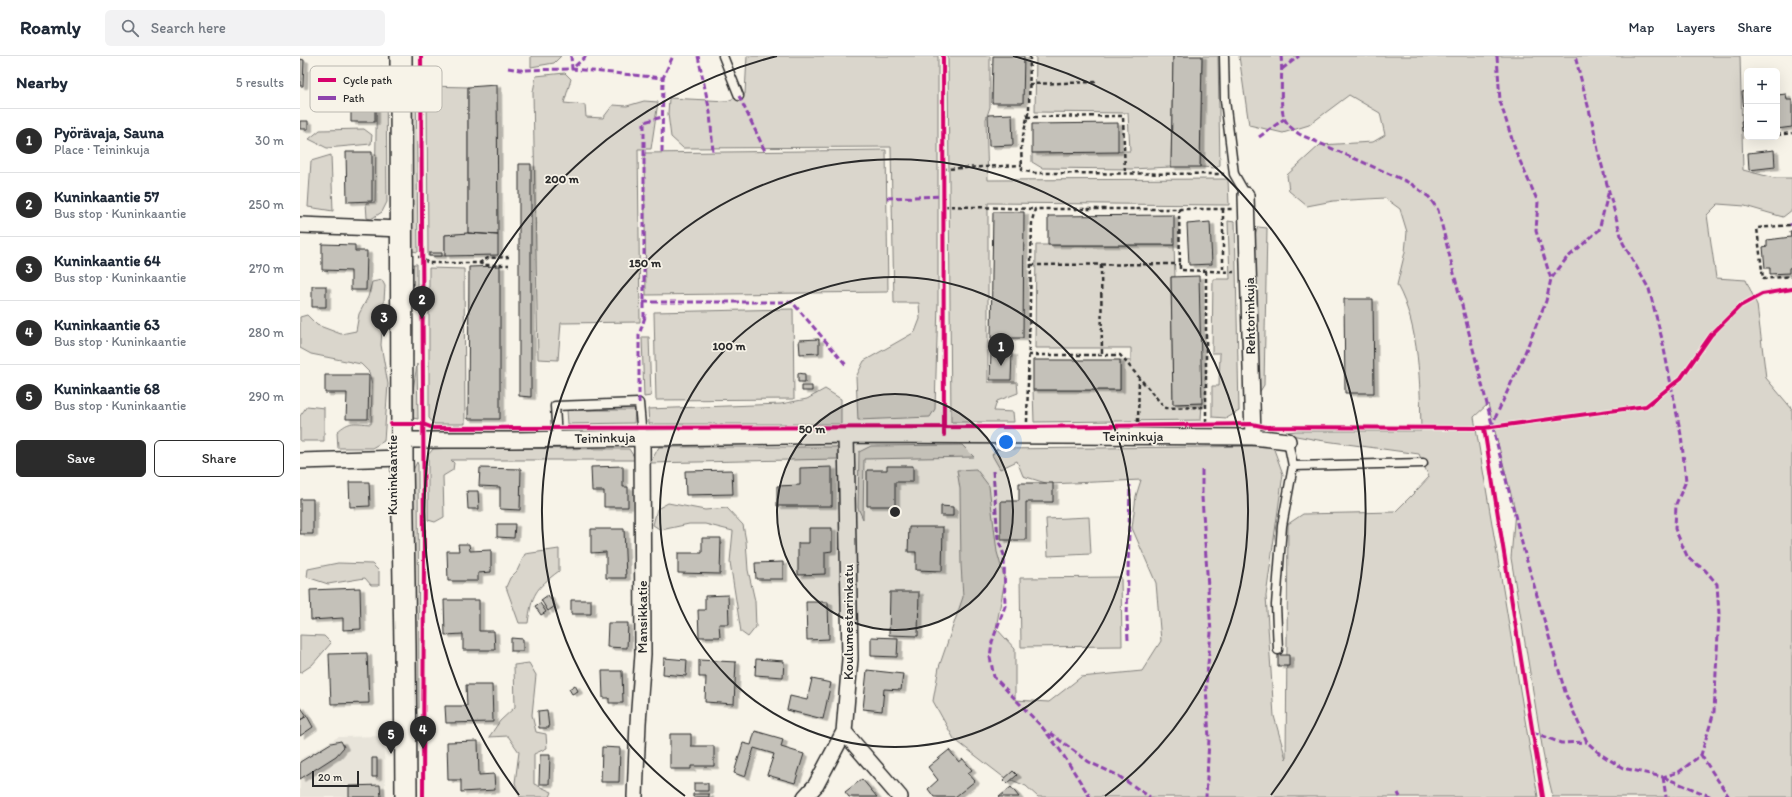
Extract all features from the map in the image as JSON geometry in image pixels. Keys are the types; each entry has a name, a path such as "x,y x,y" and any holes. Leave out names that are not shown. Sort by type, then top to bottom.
{"street":[{"name":"Kuninkaantie","path":"401,56 401,66"},
{"name":"Kuninkaantie","path":"401,112 402,229 411,257 402,449 406,797"},
{"name":"Rehtorinkuja","path":"1247,202 1253,437"},
{"path":"300,225 402,229"},
{"name":"Koulumestarinkatu","path":"805,797 816,784 844,732 850,659 846,435"},
{"name":"Teininkuja","path":"300,461 402,449 557,439 642,437 1026,435 1253,437 1288,441"},
{"name":"Mansikkatie","path":"635,797 643,654 642,437"},
{"path":"844,732 900,797"}],"lane":[{"path":"723,56 739,96"},
{"path":"1224,56 1225,100 1234,174 1247,202"},
{"path":"557,439 554,406 639,403 642,437"},
{"path":"1278,650 1276,605 1282,526 1293,466 1288,441"},
{"path":"1293,466 1423,463"}],"path":[{"path":"1030,56 1029,110 1021,145 1022,170 1034,173 1234,174"},
{"path":"1029,84 1097,82"},
{"path":"1027,117 1123,116 1125,174"},
{"path":"1780,135 1792,133"},
{"path":"943,162 943,176"},
{"path":"943,169 1022,165"},
{"path":"944,214 944,203 1035,209 1223,209 1247,202"},
{"path":"1026,435 1032,221 1035,209"},
{"path":"1179,209 1180,270 1249,273"},
{"path":"1223,209 1223,272"},
{"path":"1790,225 1757,228 1763,279 1792,276"},
{"path":"411,257 421,249"},
{"path":"411,257 428,263 479,263 485,265 509,265"},
{"path":"411,257 421,265"},
{"path":"479,263 488,258 508,257"},
{"path":"1101,264 1102,355"},
{"path":"1031,265 1180,264"},
{"path":"1206,271 1206,425"},
{"path":"1028,355 1120,355 1165,408 1206,407"},
{"path":"1130,426 1138,426 1139,377"},
{"path":"1198,425 1214,425"}],"shaded area":[{"path":"531,56 561,56 554,63 531,67"},
{"path":"747,56 938,56 938,302 935,409 930,417 858,420 856,377 864,361 915,332 920,319 919,303 894,303 891,147 683,148 671,137 668,114 669,98 727,101 745,94"},
{"path":"948,56 990,56 990,107 986,119 988,180 1228,179 1229,205 988,203 988,382 1017,382 1018,393 997,401 994,411 1013,412 1014,422 951,422"},
{"path":"1036,56 1173,56 1171,167 1131,169 1042,168 1032,162 1032,153 1130,151 1128,113 1035,112"},
{"path":"1202,56 1218,56 1220,165 1216,168 1200,167"},
{"path":"1239,56 1740,56 1743,170 1774,178 1792,178 1792,210 1783,217 1745,206 1718,204 1707,215 1716,278 1746,280 1757,305 1766,378 1792,409 1792,797 1553,797 1545,764 1511,558 1515,510 1488,404 1474,417 1538,797 1038,797 1026,786 1002,776 954,739 933,701 939,667 963,597 960,489 957,470 976,469 989,486 997,552 1005,580 996,628 1015,649 1015,700 1049,702 1081,677 1142,671 1161,641 1156,583 1132,528 1136,496 1141,480 1049,484 1023,476 1017,461 1000,469 992,455 997,449 1256,446 1272,444 1283,474 1266,596 1274,716 1286,759 1288,524 1303,514 1395,512 1429,477 1419,454 1318,440 1280,433 1296,431 1421,431 1419,375 1414,337 1405,301 1397,285 1405,252 1407,232 1400,209 1385,198 1333,201 1307,206 1289,191 1287,175 1320,145 1373,142 1385,135 1380,113 1349,95 1309,125 1283,133 1249,125"},
{"path":"565,73 571,79 564,103 585,105 586,117 603,118 613,105 627,106 644,101 658,102 651,149 638,149 640,322 561,323 558,360 538,359 533,92 536,76"},
{"path":"442,86 468,87 468,233 445,235 445,256 428,256 427,112 442,112"},
{"path":"376,112 386,112 387,202 382,212 371,219 367,218 366,203 375,202"},
{"path":"411,112 416,112 418,252 412,251"},
{"path":"364,129 372,135 371,144 327,148 309,139 320,130"},
{"path":"886,150 888,292 646,295 644,153"},
{"path":"331,155 333,211 308,207 311,161"},
{"path":"1228,221 1235,222 1239,411 1227,418 1212,417 1212,386 1219,386 1220,353 1212,353 1213,279 1230,279"},
{"path":"1258,227 1267,228 1264,385 1259,393 1254,238"},
{"path":"1036,245 1174,245 1175,277 1171,277 1173,404 1202,403 1201,420 1034,422 1033,390 1120,390 1120,360 1131,361 1131,348 1035,348"},
{"path":"412,264 417,264 417,309 411,283"},
{"path":"429,268 464,269 465,424 434,424 429,418"},
{"path":"382,280 385,286 381,345 388,384 384,441 372,448 338,448 337,432 341,428 352,423 371,424 372,384 369,372 361,364 311,354 300,348 300,317 307,315 317,325 341,334 356,331 359,314 368,297 372,282"},
{"path":"793,309 794,399 656,400 654,312"},
{"path":"642,337 649,337 651,396 644,397"},
{"path":"417,364 418,419 413,418 412,397"},
{"path":"825,389 841,399 841,424 649,424 648,409 781,404 807,399"},
{"path":"307,406 324,408 324,441 300,441 300,416"},
{"path":"567,410 635,410 634,423 568,424"},
{"path":"962,445 974,457 864,459 863,519 858,508 859,452 871,446"},
{"path":"659,447 836,447 842,454 841,458 837,459 650,463"},
{"path":"433,449 629,449 636,460 451,460 454,463 453,470 443,476 444,517 435,522 428,520 428,455"},
{"path":"417,462 419,708 415,708 412,472"},
{"path":"668,503 705,510 727,508 743,525 746,541 748,570 755,601 756,627 748,637 741,632 730,562 733,531 705,524 689,524 661,530 653,525 657,509"},
{"path":"1089,517 1091,554 1048,556 1046,519"},
{"path":"559,549 559,571 536,593 531,605 528,623 519,623 506,587 510,578 517,571 525,554"},
{"path":"338,563 372,564 379,571 379,585 371,585 365,578 328,584 307,577 308,569"},
{"path":"1121,577 1122,646 1021,647 1020,578"},
{"path":"300,635 324,636 331,643 312,665 300,673"},
{"path":"529,663 536,675 532,715 536,732 546,734 547,748 534,754 534,784 552,792 550,797 520,797 515,783 519,752 508,736 489,737 500,721 515,707 514,665"},
{"path":"384,736 385,797 300,797 300,759 338,737"}],"building":[{"path":"993,56 1024,56 1023,103 992,103"},
{"path":"1173,56 1202,56 1200,167 1171,167"},
{"path":"300,59 304,60 303,86 300,86"},
{"path":"497,85 498,235 468,233 468,87"},
{"path":"1742,92 1744,92 1744,111"},
{"path":"1786,94 1787,100 1792,100 1792,127 1780,129 1780,95"},
{"path":"351,112 375,112 375,122 351,122"},
{"path":"1012,114 1013,145 989,146 988,115"},
{"path":"300,121 308,121 308,129 300,129"},
{"path":"1741,121 1744,121 1744,131 1742,131"},
{"path":"1118,123 1118,152 1032,153 1032,124"},
{"path":"1774,150 1775,167 1749,170 1748,153"},
{"path":"346,152 372,152 372,201 347,202"},
{"path":"519,164 531,164 531,397 519,396"},
{"path":"993,212 1024,212 1023,338 991,338"},
{"path":"1174,215 1174,245 1048,245 1048,216"},
{"path":"1210,222 1212,264 1189,265 1187,224"},
{"path":"1790,231 1792,231 1792,267 1789,268 1789,273 1770,274 1770,268 1765,268 1763,247 1767,246 1767,240 1791,237"},
{"path":"468,233 498,235 498,255 445,256 445,235"},
{"path":"322,244 355,245 355,251 367,251 366,290 351,290 351,271 322,270"},
{"path":"429,253 442,253 442,256 429,256"},
{"path":"500,266 500,419 468,419 469,267"},
{"path":"1199,276 1202,403 1173,404 1171,277"},
{"path":"312,286 326,286 326,307 312,307"},
{"path":"1344,299 1373,299 1374,393 1345,393"},
{"path":"819,339 819,353 800,354 799,340"},
{"path":"991,352 1012,353 1011,380 990,380"},
{"path":"1033,360 1120,360 1120,390 1033,390"},
{"path":"798,373 805,374 805,382 798,382"},
{"path":"325,375 369,375 368,419 346,419 347,393 325,393"},
{"path":"802,386 812,386 812,391 802,391"},
{"path":"623,466 623,487 628,487 628,507 604,507 604,491 592,491 591,467"},
{"path":"887,466 913,466 913,482 895,482 895,506 867,506 867,470 887,470"},
{"path":"832,467 832,506 777,506 777,486 800,485 800,468"},
{"path":"480,468 521,469 520,510 500,509 500,487 479,486"},
{"path":"732,470 733,494 686,495 685,471"},
{"path":"349,482 369,482 370,506 350,507"},
{"path":"1019,483 1053,483 1053,502 1026,502 1026,540 1001,540 1001,501 1019,501"},
{"path":"467,491 478,491 479,509 468,509"},
{"path":"300,499 313,499 313,534 300,534"},
{"path":"941,506 953,507 953,516 941,516"},
{"path":"497,524 515,524 514,538 497,537"},
{"path":"909,527 943,527 942,571 916,570 916,552 908,552"},
{"path":"809,528 832,528 832,551 825,552 825,574 798,575 798,543 809,543"},
{"path":"591,529 624,529 626,578 606,578 606,552 591,553"},
{"path":"702,538 721,538 720,574 678,573 678,553 702,553"},
{"path":"458,544 469,544 470,551 491,550 491,572 478,573 478,581 448,581 447,551 459,551"},
{"path":"783,562 783,579 756,579 755,563"},
{"path":"360,588 361,629 343,630 343,618 311,620 310,590"},
{"path":"890,592 919,592 918,636 889,635"},
{"path":"548,595 555,606 548,611 541,600"},
{"path":"728,595 729,624 719,624 720,637 699,637 698,610 705,610 705,596"},
{"path":"444,600 479,600 479,631 494,631 495,650 463,650 463,634 445,635"},
{"path":"571,600 591,600 591,614 571,614"},
{"path":"806,602 828,602 829,639 807,640"},
{"path":"540,603 546,612 541,615 535,606"},
{"path":"608,623 628,623 627,648 607,647"},
{"path":"871,637 898,638 897,657 871,656"},
{"path":"511,638 523,639 523,651 511,651"},
{"path":"367,653 369,703 331,704 329,654"},
{"path":"1278,655 1289,655 1289,666 1278,666"},
{"path":"664,658 687,660 686,676 663,674"},
{"path":"756,659 784,661 783,677 755,675"},
{"path":"699,660 736,662 734,704 705,702 706,677 699,677"},
{"path":"867,670 903,674 901,690 884,689 882,711 863,709"},
{"path":"602,671 622,671 623,703 609,703 609,698 603,698"},
{"path":"812,679 831,683 823,719 787,710 790,696 807,700"},
{"path":"466,685 492,685 493,722 446,723 445,706 467,706"},
{"path":"575,685 578,691 572,694 569,689"},
{"path":"300,706 307,716 300,720"},
{"path":"547,710 549,728 539,728 538,711"},
{"path":"307,716 313,727 300,736 300,720"},
{"path":"755,731 783,739 781,747 804,754 795,783 767,775 774,754 754,748 745,777 734,773 743,743 751,745"},
{"path":"670,734 691,734 691,746 714,746 714,766 691,766 691,769 670,769"},
{"path":"341,741 344,747 336,756 300,779 300,762 331,743"},
{"path":"478,741 479,775 494,774 495,790 461,792 461,780 448,780 447,742"},
{"path":"602,747 620,748 619,782 601,782"},
{"path":"949,750 959,762 963,759 972,770 968,773 975,781 955,797 934,797 928,789 938,780 928,767"},
{"path":"540,755 550,755 549,784 539,784"},
{"path":"372,758 377,758 377,777 372,777"},
{"path":"1013,771 1017,775 1007,784 1003,780"},
{"path":"862,779 877,797 849,797 845,792"},
{"path":"694,783 708,783 708,791 694,791"},
{"path":"380,785 381,797 349,797 349,786"},
{"path":"1011,787 1019,797 999,797"},
{"path":"693,794 709,794 709,797 693,797"}],"marked path":[{"path":"508,68 520,70 572,69 571,56"},
{"path":"586,56 572,69 663,78"},
{"path":"662,152 663,78 673,56"},
{"path":"698,56 710,112 713,152"},
{"path":"1281,56 1281,96 1283,112 1285,121 1291,127 1299,134 1410,183 1429,197 1438,210 1524,551 1566,695 1587,742 1600,754 1623,768 1663,777 1679,772 1701,755 1714,712 1719,614 1717,584 1705,570 1688,558 1675,529 1676,504 1686,481 1681,435 1662,339 1649,289 1623,243 1599,155 1593,125 1575,56"},
{"path":"1282,69 1299,56"},
{"path":"1497,56 1500,101 1516,152 1538,202 1536,231 1551,279"},
{"path":"739,96 765,151"},
{"path":"644,318 644,122 662,117"},
{"path":"1259,137 1284,119"},
{"path":"1491,427 1524,355 1546,301 1551,279 1566,259 1599,230 1609,190"},
{"path":"887,198 943,196"},
{"path":"643,302 792,302 847,366"},
{"path":"639,403 639,335 646,314"},
{"path":"1202,470 1202,497 1211,633 1206,685 1209,739 1206,797"},
{"path":"993,471 998,539 1004,555 1005,606 992,642 990,657 994,677 1042,727 1060,750 1090,797"},
{"path":"1128,640 1127,619 1130,485"},
{"path":"1533,732 1561,743 1587,742"},
{"path":"1050,733 1089,762 1117,775 1150,797"},
{"path":"1701,755 1729,797"},
{"path":"1663,777 1712,797"},
{"path":"1663,777 1666,797"},
{"path":"1398,793 1400,797"}],"cycle path":[{"path":"421,56 421,66"},
{"path":"943,56 944,435"},
{"path":"421,112 424,551 423,797"},
{"path":"391,424 423,424 433,428 1027,427 1252,424 1266,427 1484,428 1646,406 1681,378 1711,335 1740,306 1762,294 1792,289"},
{"path":"1484,428 1543,797"}],"place":[{"name":"Kuninkaantie 57","path":"422,319"},
{"name":"Kuninkaantie 64","path":"384,337"},
{"name":"Pyörävaja, Sauna","path":"1001,366"},
{"name":"Kuninkaantie 63","path":"423,749"},
{"name":"Kuninkaantie 68","path":"391,754"}]}
